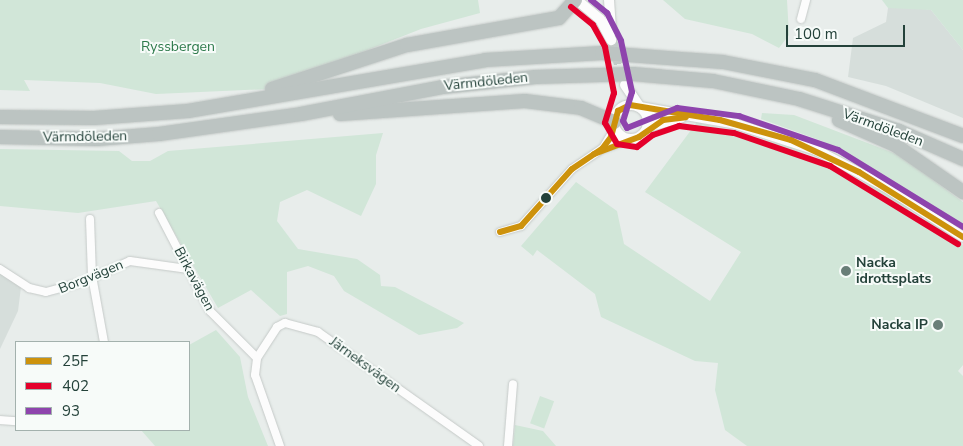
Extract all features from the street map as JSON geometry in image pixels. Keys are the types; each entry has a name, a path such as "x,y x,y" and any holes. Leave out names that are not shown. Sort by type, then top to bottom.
{"highway":[{"path":"230,104 407,45 558,18 570,10 576,0"},
{"name":"Värmdöleden","path":"0,117 141,116 230,104 485,60 602,53 723,62 862,95 963,136"},
{"name":"Värmdöleden","path":"0,137 97,139 259,121 443,87 535,77 633,74 757,88 899,131 963,158"},
{"path":"757,88 895,145 963,192"},
{"path":"862,95 963,129"},
{"path":"259,121 525,101 575,107 614,125"}],"street":[{"path":"576,0 600,19 612,40 609,0"},
{"path":"801,19 806,0"},
{"path":"602,149 620,108 624,85 648,117 648,127"},
{"path":"620,108 639,106 701,116 781,137 834,158 963,237"},
{"path":"500,232 521,226 572,169 602,149 631,139 648,127 670,118 701,116"},
{"path":"614,125 631,139"},
{"name":"Birkavägen","path":"160,213 210,311 257,358"},
{"path":"90,219 92,276 104,341"},
{"name":"Borgvägen","path":"0,269 29,288 46,292 130,261 188,269"},
{"name":"Järneksvägen","path":"257,358 281,324 310,327 479,446"},
{"path":"257,358 258,389 280,446"},
{"path":"508,446 513,384"},
{"path":"0,420 15,421"}],"shaded area":[{"path":"907,6 931,10 963,50 963,118 886,86 848,77 853,38 886,22 888,8"},
{"path":"0,264 22,279 18,311 0,349"}],"green space":[{"name":"Ryssbergen","path":"0,0 478,0 480,13 421,29 269,89 156,94 100,83 24,80 30,91 0,90"},
{"path":"663,0 787,0 789,35 779,48 752,34 685,19"},
{"path":"882,0 963,0 963,50 931,10 888,8"},
{"path":"762,113 794,115 899,155 963,202 963,231 861,161 822,141 761,119"},
{"name":"Nacka idrottsplats","path":"697,122 790,147 906,205 911,216 931,222 963,245 963,365 958,371 963,376 963,446 747,446 725,430 715,390 718,363 695,361 601,317 595,294 537,250 533,256 521,246 576,182 617,211 624,244 710,301 741,252 645,192"},
{"path":"383,133 376,155 376,184 361,216 307,190 280,202 277,221 298,249 357,259 380,275 381,286 395,287 464,323 457,328 419,335 344,291 334,276 308,266 287,272 287,314 280,316 251,290 218,308 156,201 78,213 0,206 0,149 119,151 132,161 150,161 168,151"},
{"path":"216,330 240,357 248,397 268,446 155,446 142,431 190,431 190,344"},
{"path":"540,396 554,401 544,428 530,423"},
{"path":"515,425 543,431 556,446 513,446"}],"tunnel":[{"path":"612,40 623,79"}],"transit line":[{"name":"93","path":"591,0 607,13 621,41 632,92 623,121 627,128 677,108 739,116 838,150 963,227"},
{"name":"402","path":"571,7 593,25 605,47 614,93 605,123 617,144 637,147 653,135 679,126 734,133 830,166 958,244"},
{"name":"25F","path":"500,232 521,226 572,169 602,149 611,137 618,111 630,105 720,120 791,140 859,172 963,237"},
{"name":"25F","path":"594,154 639,137 663,120 686,117"}],"place":[{"name":"Nacka idrottsplats","path":"846,271"},
{"name":"Nacka IP","path":"938,325"}]}
